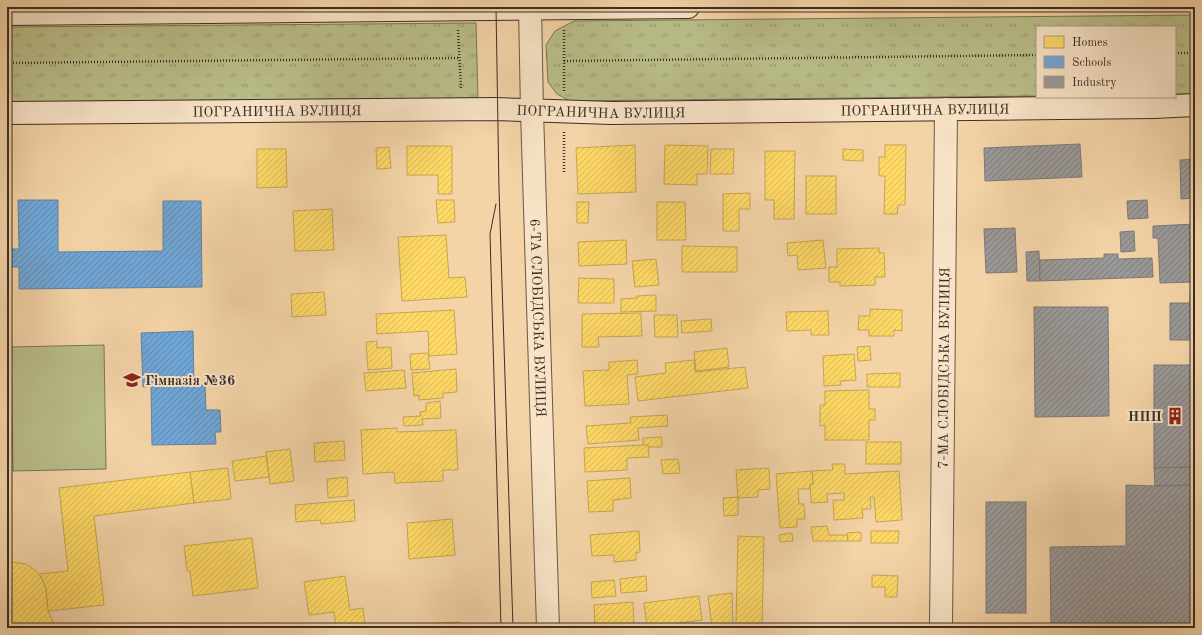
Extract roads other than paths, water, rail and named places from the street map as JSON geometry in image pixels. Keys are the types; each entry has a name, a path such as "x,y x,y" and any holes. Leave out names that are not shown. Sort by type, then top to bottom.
{"main road":[{"path":"7,14 688,7"},
{"name":"6-ТА СЛОБІДСЬКА ВУЛИЦЯ","path":"530,8 548,628"},
{"name":"ПОГРАНИЧНА ВУЛИЦЯ","path":"7,113 497,109 612,113 1154,107 1195,105"},
{"name":"7-МА СЛОБІДСЬКА ВУЛИЦЯ","path":"941,628 946,109"}],"tram line":[{"path":"496,7 499,189 513,628"},
{"path":"496,204 490,234 501,628"}],"place":[{"name":"Гімназія №36","path":"132,380"},
{"name":"НПП","path":"1175,416"}]}
